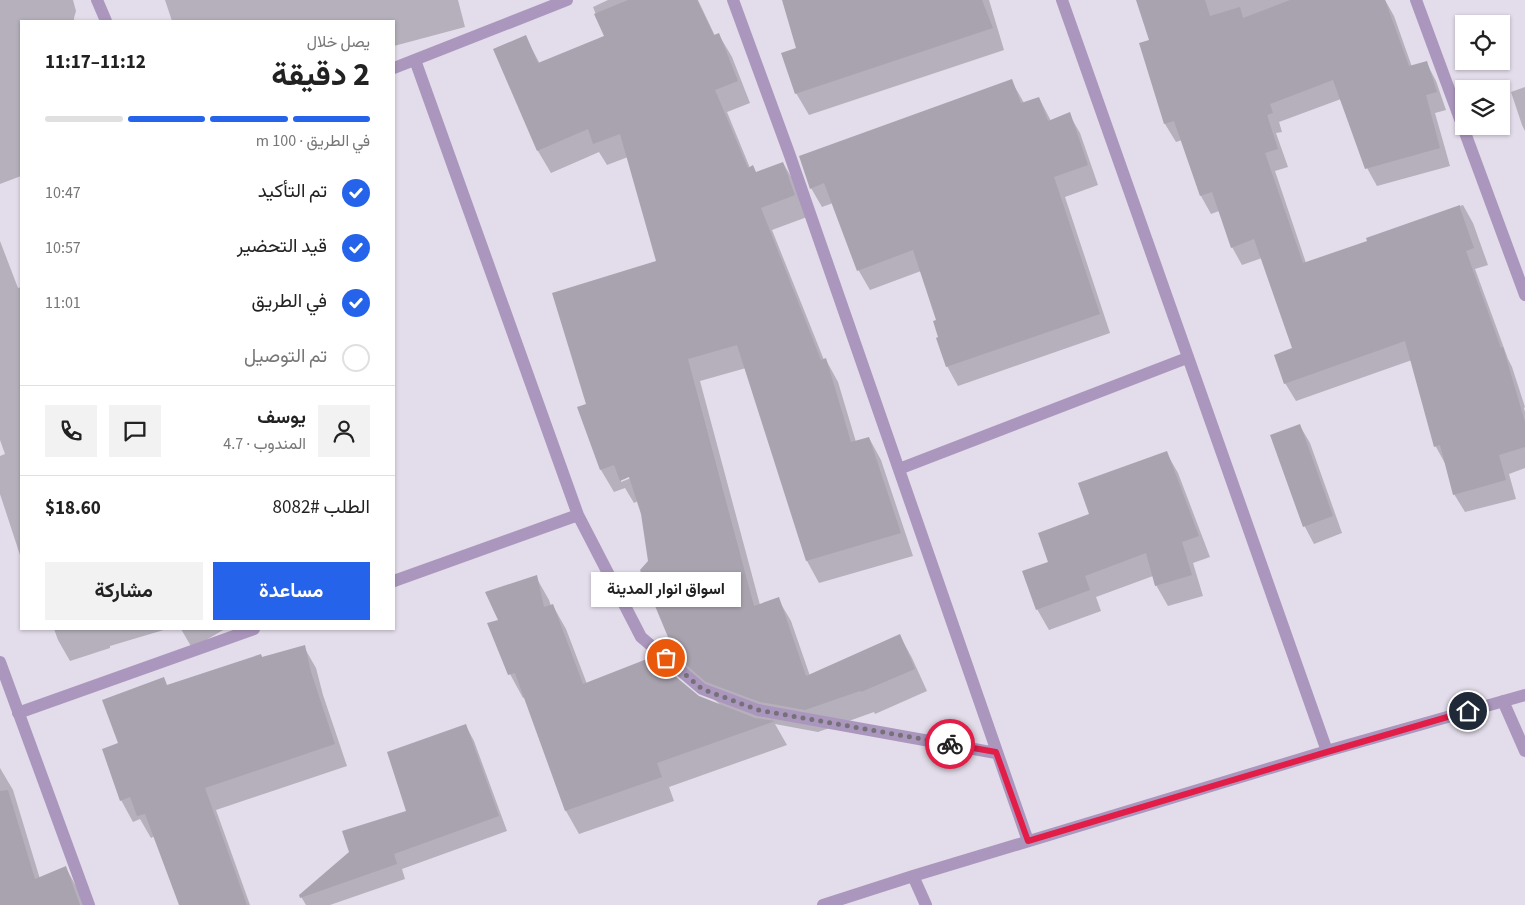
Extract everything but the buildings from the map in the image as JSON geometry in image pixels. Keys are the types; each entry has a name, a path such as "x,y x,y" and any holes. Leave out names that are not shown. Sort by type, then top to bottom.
{"street":[{"path":"98,0 106,20"},
{"path":"395,68 567,0"},
{"path":"733,0 789,152 1028,841"},
{"path":"1062,0 1327,752"},
{"path":"1416,0 1525,294"},
{"path":"416,60 578,515 641,637 702,689 758,710 996,752"},
{"path":"899,469 1187,358"},
{"path":"395,581 578,515"},
{"path":"18,713 251,630"},
{"path":"0,662 88,905"},
{"path":"823,905 1028,841 1525,695"},
{"path":"1503,701 1525,751"},
{"path":"913,876 926,905"}],"way so far":[{"path":"666,658 702,689 758,710 950,744"}],"place":[{"name":"اسواق انوار المدينة","path":"666,658"}],"route":[{"path":"950,744 996,752 1028,841 1468,711"}]}
